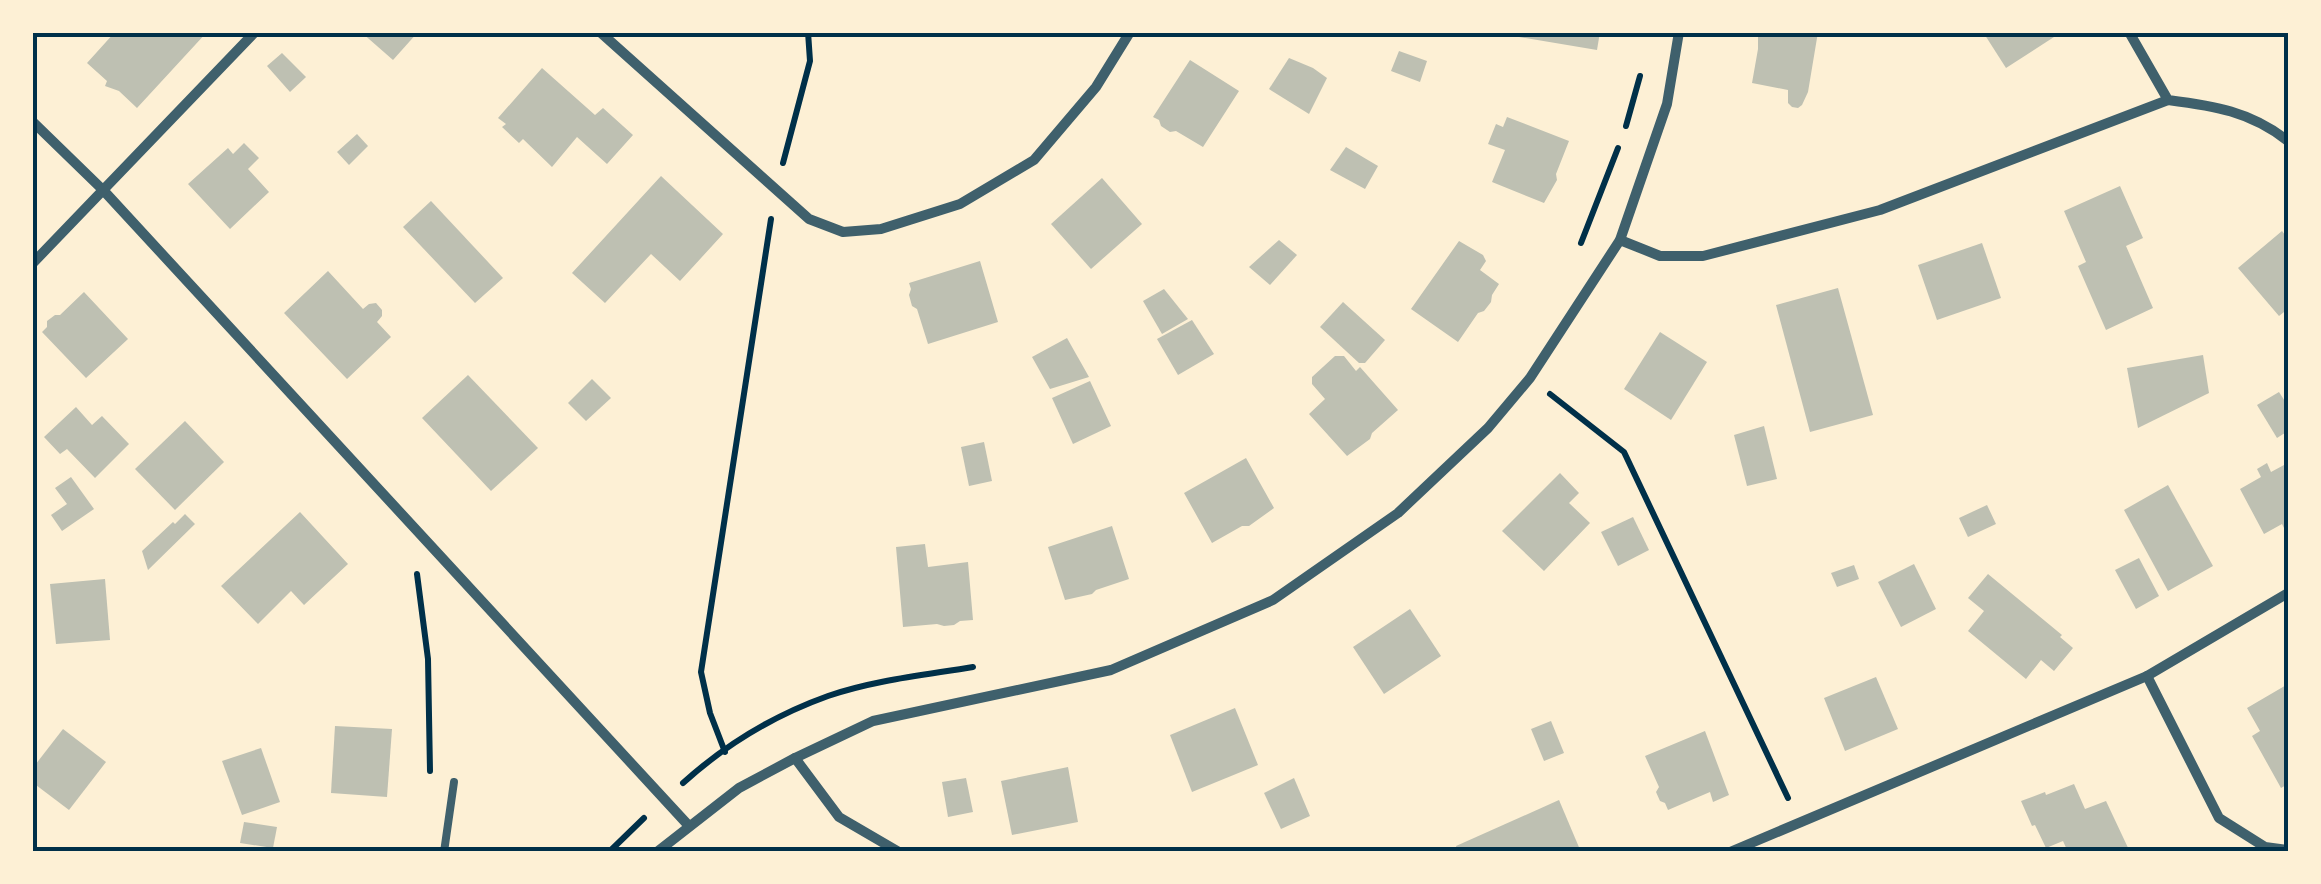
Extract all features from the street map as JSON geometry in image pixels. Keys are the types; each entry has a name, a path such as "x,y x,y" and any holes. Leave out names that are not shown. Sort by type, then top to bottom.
{"street":[{"path":"32,264 255,32"},
{"path":"600,32 809,219 843,232 881,228 960,204 1034,160 1096,87 1130,32"},
{"path":"657,852 739,788 872,720 1111,670 1273,600 1398,513 1488,428 1530,378 1620,240 1667,104 1679,32"},
{"path":"2129,32 2168,100"},
{"path":"1620,240 1660,256 1703,256 1880,210 2168,100 2223,108 2272,128 2288,141"},
{"path":"32,121 104,191 689,826"},
{"path":"1730,852 2147,676 2288,593"},
{"path":"2147,676 2219,818 2266,847 2288,850"},
{"path":"795,758 839,818 898,852"}],"lane":[{"path":"444,852 454,782"}],"path":[{"path":"739,788 710,714 702,672 776,190 810,61 808,32"},
{"path":"1580,247 1624,135 1643,61"},
{"path":"1530,378 1624,452 1799,822"},
{"path":"414,528 428,659 430,776"},
{"path":"609,852 709,759 775,719 829,696 890,680 976,667"}],"building":[{"path":"115,32 207,32 137,108 119,91 105,86 107,81 87,63"},
{"path":"361,32 418,32 393,60"},
{"path":"1520,32 1600,32 1597,50 1519,37"},
{"path":"1758,32 1818,32 1808,92 1798,108 1788,103 1788,90 1752,83"},
{"path":"1983,32 2051,32 2054,37 2006,68"},
{"path":"1399,51 1427,61 1420,82 1391,71"},
{"path":"282,53 306,77 290,92 267,66"},
{"path":"1289,58 1327,78 1309,114 1269,89"},
{"path":"1190,60 1239,91 1203,147 1176,131 1170,132 1153,117"},
{"path":"542,68 595,115 603,108 633,135 607,164 577,137 552,167 523,139 519,143 502,127 506,124 498,118"},
{"path":"1507,117 1569,141 1557,180 1544,203 1492,182 1505,150 1488,144 1496,124 1503,127"},
{"path":"357,134 368,146 349,165 337,152"},
{"path":"244,143 259,158 248,169 269,192 230,229 188,184 228,148 233,154"},
{"path":"1346,147 1378,166 1365,189 1330,170"},
{"path":"661,176 723,234 680,281 651,254 605,303 572,273"},
{"path":"1102,178 1142,224 1091,269 1051,224"},
{"path":"2120,186 2143,238 2126,246 2153,308 2106,330 2078,266 2086,262 2064,211"},
{"path":"431,201 503,278 475,303 403,227"},
{"path":"2282,231 2288,239 2288,317 2284,312 2279,316 2238,268"},
{"path":"1279,240 1297,255 1270,285 1249,267"},
{"path":"1459,241 1483,255 1486,261 1480,270 1499,284 1491,302 1478,313 1458,342 1411,309"},
{"path":"1982,243 2001,298 1937,320 1918,265"},
{"path":"980,261 998,322 928,344 917,309 912,306 909,283"},
{"path":"328,271 363,309 376,303 382,310 377,322 391,337 347,379 284,313"},
{"path":"1838,288 1873,415 1810,432 1776,305"},
{"path":"1164,289 1188,319 1162,334 1143,301"},
{"path":"84,292 128,339 86,378 42,332 47,321 60,315"},
{"path":"1343,302 1385,340 1365,363 1359,363 1320,327"},
{"path":"1192,320 1214,354 1178,375 1157,339"},
{"path":"1660,332 1707,362 1671,420 1624,389"},
{"path":"1067,338 1089,377 1050,389 1032,357"},
{"path":"2203,355 2209,393 2138,428 2127,368"},
{"path":"1335,356 1344,356 1356,371 1360,367 1398,410 1347,456 1309,414 1325,399 1312,384 1312,377"},
{"path":"468,375 538,448 491,491 422,418"},
{"path":"592,379 611,398 586,421 568,403"},
{"path":"1090,381 1111,426 1073,444 1052,398"},
{"path":"2279,392 2288,406 2288,431 2277,438 2257,405"},
{"path":"76,407 92,425 102,416 129,444 95,478 67,449 60,454 44,437"},
{"path":"185,421 224,462 175,510 135,469"},
{"path":"1764,426 1777,479 1747,486 1734,435"},
{"path":"984,442 992,481 969,486 961,447"},
{"path":"1246,458 1274,508 1249,526 1212,543 1184,493"},
{"path":"2267,463 2271,472 2284,465 2288,473 2286,532 2282,524 2264,534 2240,489 2261,477 2257,469"},
{"path":"1560,473 1579,493 1569,503 1590,523 1544,571 1502,531"},
{"path":"71,477 94,509 62,531 51,515 67,504 55,488"},
{"path":"2168,485 2213,566 2168,591 2124,510"},
{"path":"1987,505 1996,524 1968,537 1959,518"},
{"path":"300,512 348,564 304,605 291,591 258,624 221,586"},
{"path":"185,514 195,524 148,570 142,551"},
{"path":"1633,517 1649,550 1618,566 1601,532"},
{"path":"1112,526 1129,579 1065,600 1048,547"},
{"path":"925,544 928,567 968,562 973,620 944,626 903,627 896,547"},
{"path":"2139,558 2159,596 2136,609 2115,570"},
{"path":"1914,564 1936,609 1901,627 1878,582"},
{"path":"1854,565 1859,579 1837,587 1831,573"},
{"path":"1988,574 2073,648 2054,671 2041,660 2026,679 1968,631 1984,611 1968,598"},
{"path":"105,579 110,640 56,644 50,584"},
{"path":"1410,609 1441,656 1384,694 1353,647"},
{"path":"1876,677 1898,729 1845,751 1824,698"},
{"path":"2288,684 2288,784 2281,788 2252,736 2260,731 2247,708"},
{"path":"1235,708 1258,765 1192,792 1170,735"},
{"path":"1551,721 1564,753 1544,761 1531,729"},
{"path":"335,726 392,729 387,797 331,793"},
{"path":"63,729 106,762 69,810 32,782 32,769"},
{"path":"1705,731 1729,795 1713,802 1710,792 1668,810 1656,792 1659,787 1645,756"},
{"path":"261,748 280,802 242,815 222,761"},
{"path":"1068,767 1078,822 1012,835 1001,781"},
{"path":"966,778 973,812 948,817 942,782"},
{"path":"1294,778 1310,816 1281,829 1264,793"},
{"path":"2074,784 2085,809 2106,801 2130,852 2068,852 2063,841 2046,848 2021,801"},
{"path":"1559,800 1581,852 1458,852 1456,846"},
{"path":"244,822 277,827 273,848 240,843"}]}
